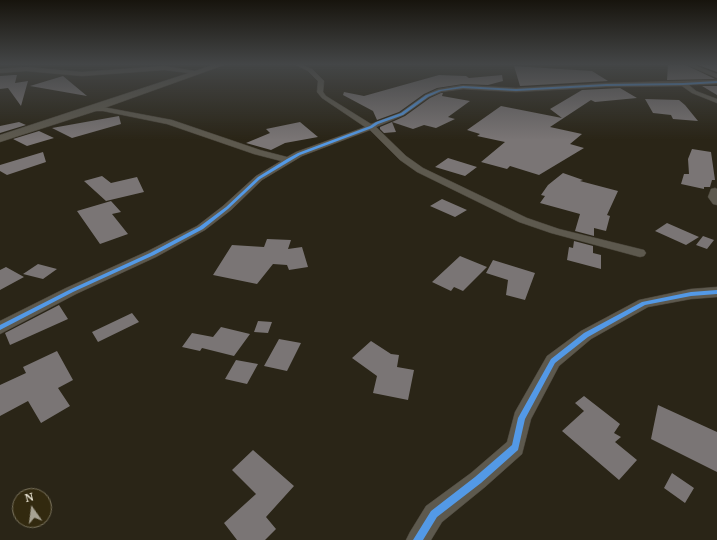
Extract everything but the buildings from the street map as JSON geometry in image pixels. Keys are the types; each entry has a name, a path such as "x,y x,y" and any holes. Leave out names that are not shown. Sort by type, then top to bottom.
{"main road":[{"path":"0,139 146,90"}],"street":[{"path":"320,90 324,97 371,127 403,158 420,170 523,220 554,231 640,253"},
{"path":"0,328 71,290 152,254 201,228 227,208 259,178 299,154 402,114 427,96 440,90"},
{"path":"692,90 717,101"},
{"path":"92,109 104,109 169,122 257,152 288,160"},
{"path":"715,191 713,197 717,202"},
{"path":"418,540 434,514 478,480 515,447 522,418 553,361 586,335 644,303 691,294 717,292"}],"cycle path":[{"path":"0,328 71,291 152,254 201,228 227,208 259,178 299,154 402,114 427,96 440,90"},
{"path":"418,540 434,514 478,480 515,447 522,418 553,361 586,335 644,303 691,294 717,292"}]}
